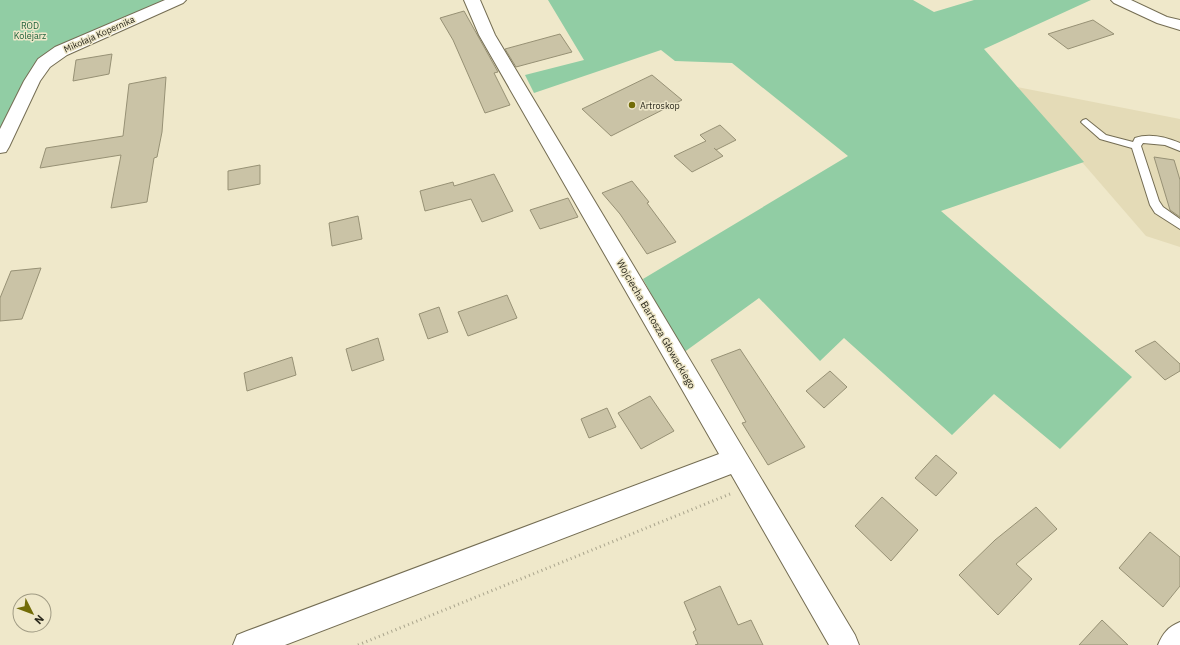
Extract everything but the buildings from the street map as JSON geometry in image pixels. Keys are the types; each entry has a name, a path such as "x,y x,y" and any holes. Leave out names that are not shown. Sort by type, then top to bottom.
{"street":[{"name":"Mikołaja Kopernika","path":"0,147 32,81 44,63 61,51 178,0"},
{"name":"Wojciecha Bartosza Głowackiego","path":"472,0 487,35 735,460 845,645"},
{"path":"1119,0 1162,20 1180,25"},
{"path":"247,645 735,460"},
{"path":"1172,645 1180,636"}],"lane":[{"path":"1086,122 1103,137 1136,146"},
{"path":"1180,148 1171,144 1143,139 1138,140 1136,146 1154,202 1159,210 1180,225"}],"path":[{"path":"358,645 751,486"}],"shaded area":[{"path":"1017,87 1180,119 1180,247 1146,236"}],"green space":[{"name":"ROD Kolejarz","path":"0,0 164,0 59,48 35,64 0,129"},
{"path":"548,0 913,0 934,12 974,0 1091,0 984,49 1084,162 941,211 1132,377 1060,449 994,394 952,435 844,338 820,361 759,298 683,353 643,279 848,156 732,63 675,61 661,50 534,93 525,75 584,60"}],"place":[{"name":"Artroskop","path":"632,105"}]}
